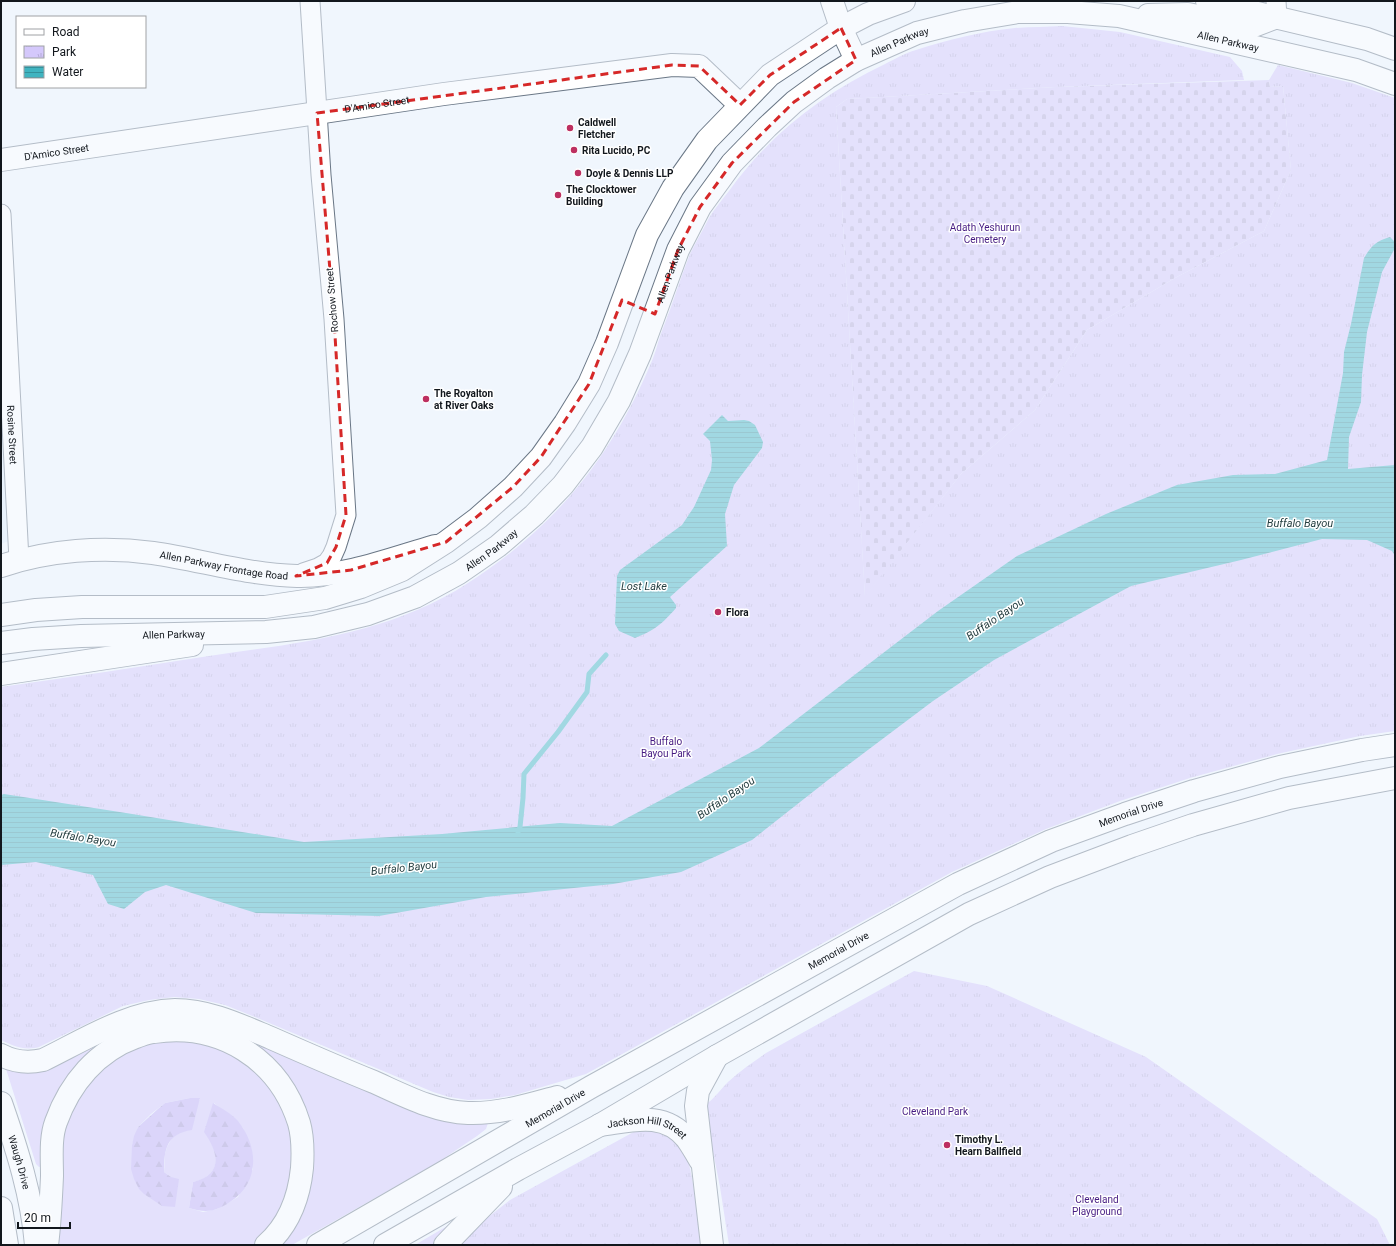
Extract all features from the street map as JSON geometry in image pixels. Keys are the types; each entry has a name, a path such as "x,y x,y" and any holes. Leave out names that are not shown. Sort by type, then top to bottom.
{"main road":[{"path":"832,1 841,28 856,60"},
{"path":"1,615 36,610 82,607 265,607 325,598 361,587 402,570 446,542 478,518 513,487 545,451 565,423 589,384 608,343 622,300 647,235 673,188 707,140 770,75 841,28 868,14 904,1"},
{"path":"1207,1 1277,9 1395,49"},
{"path":"1119,16 1188,14 1251,28 1277,9"},
{"name":"Allen Parkway","path":"1,643 81,636 266,632 314,627 368,614 415,597 459,573 498,546 534,515 564,485 592,447 619,401 640,354 684,237 700,206 732,163 794,102 827,78 856,60 917,33 965,21 1018,12 1068,12 1119,16 1356,70 1395,84"},
{"name":"D'Amico Street","path":"1,160 444,94 672,65 698,66 740,105"},
{"path":"622,300 655,314"},
{"name":"Allen Parkway Frontage Road","path":"10,563 61,552 119,550 152,553 266,573 296,576 320,575 382,563 446,542"},
{"path":"1,674 314,627"},
{"name":"Memorial Drive","path":"318,1245 591,1087 958,884 1051,841 1194,790 1280,767 1362,750 1395,745"},
{"path":"385,1245 518,1169 600,1126 717,1056 969,914 1050,877 1132,846 1193,826 1289,798 1395,778"},
{"path":"1,1055 20,1062 43,1060 127,1018 175,1010 196,1012 221,1018 250,1029 409,1098 446,1110 467,1113 492,1113 518,1108 591,1087"},
{"path":"47,1245 51,1218 52,1146 56,1123 65,1100 79,1078 98,1057 124,1042 153,1032 181,1030 213,1035 241,1046 263,1064 278,1080 291,1102 299,1124 303,1153 301,1179 295,1202 285,1223 274,1238 266,1245"},
{"name":"Jackson Hill Street","path":"712,1245 696,1106 698,1091 717,1056"},
{"name":"Waugh Drive","path":"1,1104 25,1181 36,1245"},
{"name":"Jackson Hill Street","path":"600,1126 650,1119 668,1123 686,1138 702,1163"},
{"path":"445,1245 518,1169"},
{"path":"1,1208 7,1245"}],"street":[{"name":"Rochow Street","path":"296,576 327,563 336,547 346,515 334,319 321,175 310,1"},
{"name":"Rosine Street","path":"1,214 10,563"}],"highlighted area":[{"path":"841,28 856,60 794,102 732,163 700,207 678,250 655,314 622,300 589,384 541,457 513,487 446,542 351,570 296,576 327,563 336,547 346,515 334,319 317,113 672,65 699,66 740,105 770,75"}],"shaded area":[{"path":"1,375 12,540 1,544"}],"green space":[{"name":"Buffalo Bayou Park","path":"1062,26 1120,32 1230,57 1242,71 1244,80 1056,87 847,99 836,107 865,596 961,474 1035,410 1087,330 1175,278 1264,231 1291,170 1283,86 1270,87 1269,80 1278,65 1352,83 1395,98 1395,731 1360,736 1277,754 1190,778 1120,801 1046,829 952,872 586,1074 515,1095 491,1099 468,1100 449,1097 433,1092 225,1005 199,999 174,997 149,1000 123,1006 39,1047 24,1048 1,1040 1,687 310,641 343,634 376,625 407,614 438,600 468,583 528,538 554,514 577,488 598,460 618,430 651,363 690,254 709,218 745,170 780,134 799,117 840,88 900,56 952,39 990,31 1015,28"},
{"name":"Adath Yeshurun Cemetery","path":"1269,80 1270,87 1283,86 1291,170 1264,231 1175,278 1087,330 1035,410 961,474 865,597 836,107 847,99 1056,87"},
{"name":"Cleveland Park","path":"914,971 987,986 1146,1057 1377,1219 1390,1245 729,1245 720,1187 704,1106 733,1078 766,1053"},
{"path":"185,1018 200,1020 239,1031 410,1106 444,1118 466,1121 481,1120 488,1123 486,1129 437,1163 292,1245 279,1245 286,1237 298,1217 306,1195 311,1173 311,1138 305,1116 296,1094 275,1062 264,1052 247,1041 229,1033 209,1027 188,1024 168,1024 148,1027 128,1033 110,1042 95,1052 76,1071 62,1089 52,1111 46,1138 44,1166 39,1167 36,1164 6,1069 30,1072 46,1068 129,1028 155,1021"},
{"path":"180,1038 231,1051 276,1090 295,1135 288,1200 258,1242 254,1245 57,1245 61,1134 69,1108 100,1067 142,1043","holes":["190,1098 200,1099 181,1132 172,1138 165,1154 164,1172 171,1177 132,1157 132,1145 138,1127 165,1103","214,1103 243,1128 251,1147 253,1169 238,1197 217,1209 203,1212 189,1208 193,1182 203,1179 210,1174 214,1169 216,1162 213,1148 205,1132"]},
{"path":"190,1098 200,1098 192,1130 177,1135 172,1139 166,1149 165,1156 164,1172 171,1177 179,1179 175,1207 162,1206 144,1194 139,1189 134,1179 131,1169 134,1136 138,1127 165,1103"},
{"path":"213,1103 236,1118 245,1131 253,1153 253,1164 247,1185 240,1194 220,1208 210,1211 200,1211 189,1208 193,1182 203,1179 214,1169 215,1155 213,1148 204,1132"},
{"path":"639,1129 650,1130 667,1135 677,1141 685,1152 692,1177 701,1245 456,1245 473,1229 510,1200"},
{"path":"459,1219 433,1245 415,1245"}],"water":[{"name":"Buffalo Bayou","path":"1390,237 1395,242 1395,248 1382,272 1367,332 1362,375 1361,402 1349,437 1348,469 1395,465 1395,556 1392,551 1367,540 1322,539 1131,586 994,660 933,701 828,780 752,840 681,872 613,884 486,897 379,916 256,913 166,885 145,892 124,909 108,904 93,875 36,862 1,865 1,795 4,794 304,842 442,834 560,823 612,826 759,748 938,611 1017,556 1106,514 1177,485 1233,475 1275,474 1327,460 1343,373 1344,352 1364,258 1375,244"},
{"name":"Lost Lake","path":"722,415 728,421 749,421 755,425 763,442 762,448 734,485 725,514 727,546 670,597 676,605 676,608 658,626 635,638 619,631 615,624 617,576 620,570 682,525 694,507 711,470 712,460 710,441 703,434"}],"waterway":[{"path":"518,832 520,827 524,774 558,732 587,692 589,674 606,655"}],"place":[{"name":"Caldwell Fletcher","path":"570,128"},
{"name":"Rita Lucido, PC","path":"574,150"},
{"name":"Doyle & Dennis LLP","path":"578,173"},
{"name":"The Clocktower Building","path":"558,195"},
{"name":"The Royalton at River Oaks","path":"426,399"},
{"name":"Flora","path":"718,612"},
{"name":"Timothy L. Hearn Ballfield","path":"947,1145"}],"park label":[{"name":"Cleveland Playground","path":"1097,1204"}]}
